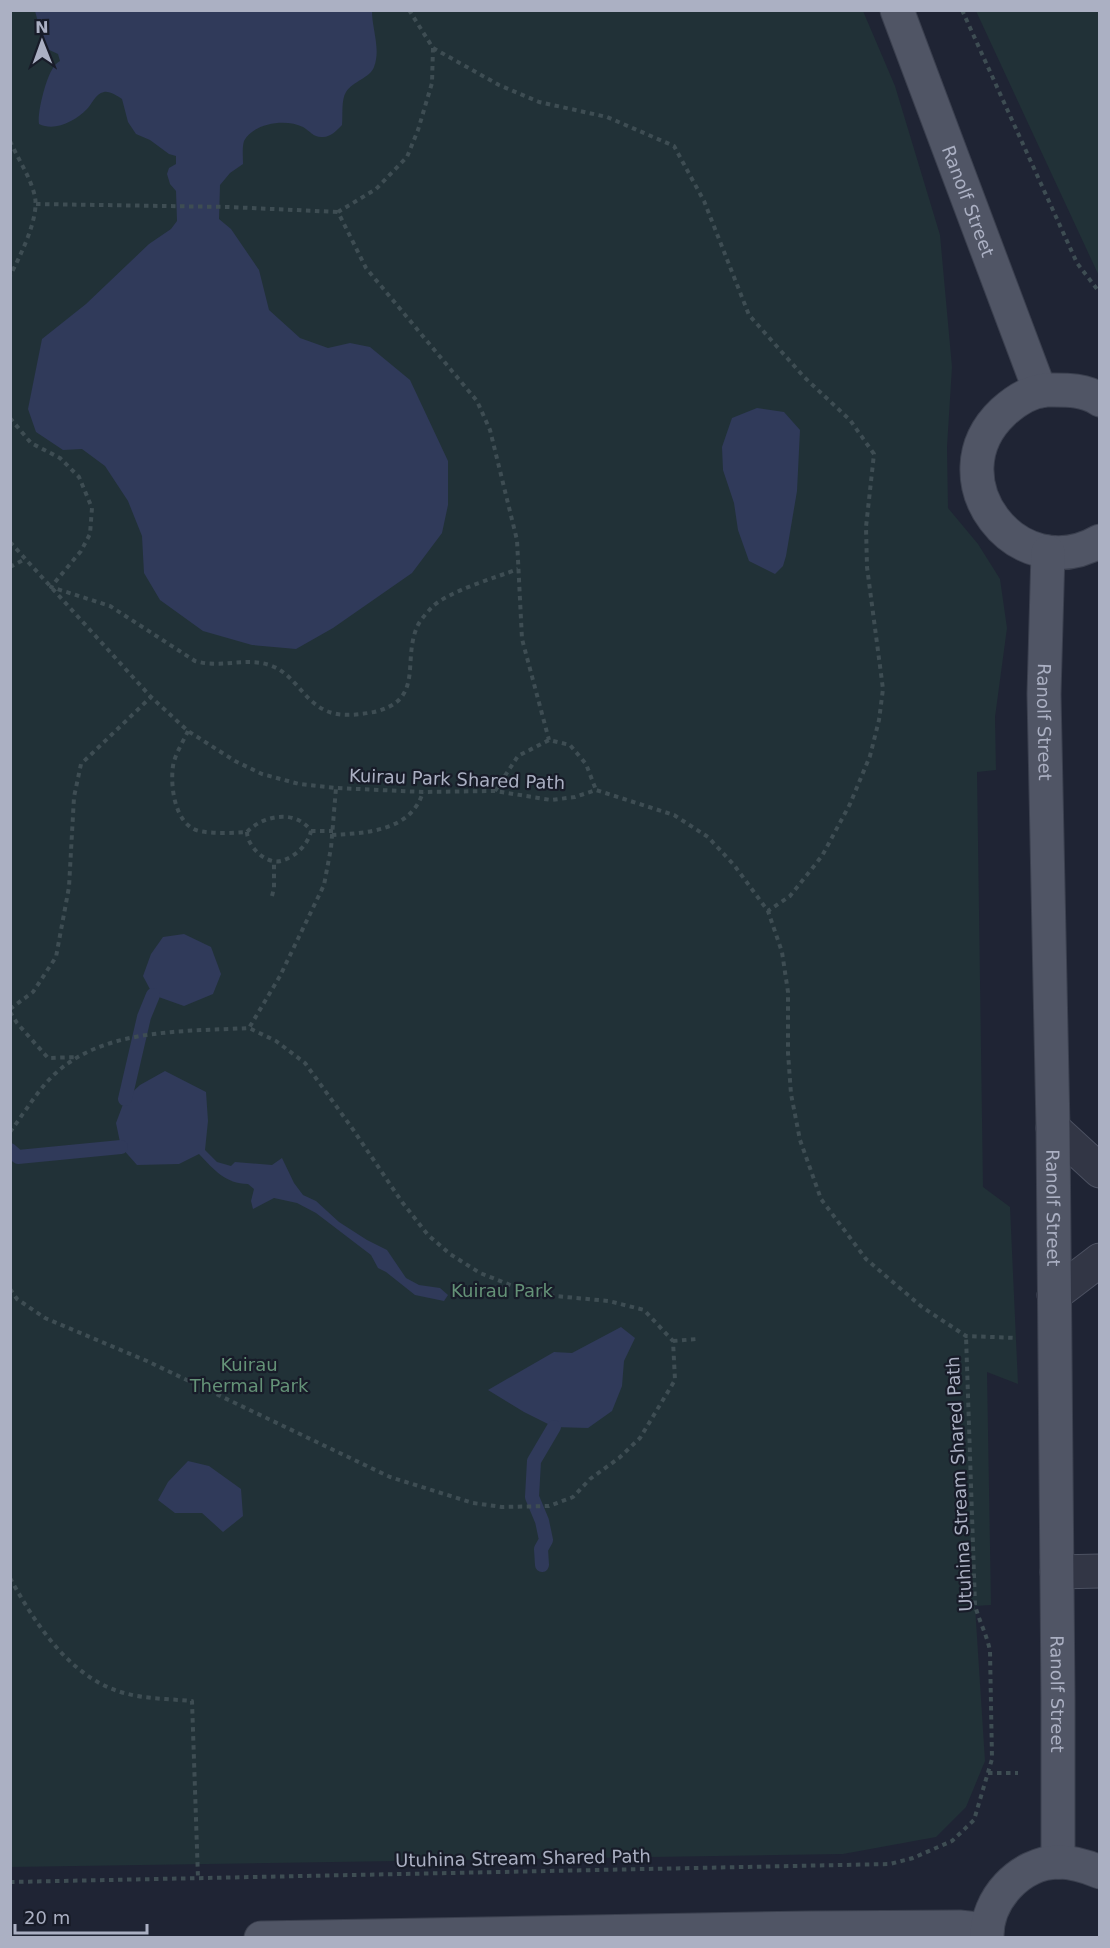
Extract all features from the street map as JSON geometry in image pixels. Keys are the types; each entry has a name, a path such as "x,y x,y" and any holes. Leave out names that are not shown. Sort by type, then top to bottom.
{"main road":[{"name":"Ranolf Street","path":"897,10 1040,391"},
{"path":"1100,400 1068,389 1040,391 1014,402 993,422 980,447 977,475 983,502 998,526 1021,544 1048,552 1070,552 1100,541"},
{"name":"Ranolf Street","path":"1048,552 1044,694 1053,1128 1058,1862"},
{"path":"261,1938 959,1927 987,1934 991,1913 999,1896 1024,1872 1041,1865 1058,1862 1079,1864 1100,1872"}],"street":[{"path":"1053,1128 1100,1171"},
{"path":"1054,1295 1100,1260"},
{"path":"1057,1572 1100,1571"}],"path":[{"path":"409,10 433,48 499,85 539,102 607,117 674,146 704,201 749,315 804,377 850,420 874,454 867,537 867,567 883,689 879,720 870,756 850,804 822,856 790,896 768,911"},
{"path":"962,10 1077,263 1100,293"},
{"path":"36,204 229,207 338,212 376,189 407,157 432,83 433,48"},
{"path":"10,141 29,181 36,204 31,227 10,276"},
{"path":"338,212 366,268 477,400 490,430 517,540 522,639 549,740"},
{"path":"10,418 31,443 60,458 79,477 92,508 90,534 81,550 51,587 110,606 195,661 208,665 246,661 272,666 285,674 316,706 337,714 367,714 397,704 407,689 417,626 433,607 446,598 518,568"},
{"name":"Kuirau Park Shared Path","path":"10,542 151,697 189,731 235,761 262,774 299,784 336,788 423,792 495,790 551,800 596,790"},
{"path":"10,567 25,559"},
{"path":"78,1057 48,1058 17,1023 10,1010 33,992 56,957 69,887 74,797 81,764 151,697"},
{"path":"189,731 173,765 176,805 181,819 199,831 247,832 261,820 280,817 300,821 311,831 364,833 387,828 415,810 423,792"},
{"path":"495,790 518,756 549,740 570,745 586,764 596,790 674,815 708,837 734,865 768,911 782,952 788,992 788,1053 793,1106 800,1140 821,1199 867,1259 922,1307 966,1336 1013,1338"},
{"path":"249,1028 280,976 324,885 333,833 336,788"},
{"path":"247,832 247,838 254,849 266,858 281,861 298,851 309,839 311,831"},
{"path":"272,896 274,861"},
{"path":"10,1132 46,1082 78,1057 115,1041 158,1034 249,1028 276,1041 305,1063 402,1202 428,1235 450,1254 480,1273 513,1286 544,1294 609,1301 644,1310 673,1341 675,1380 640,1438 619,1458 590,1479 573,1497 549,1506 502,1507 473,1503 390,1477 147,1361 45,1318 17,1299 10,1289"},
{"name":"Utuhina Stream Shared Path","path":"10,1882 890,1864 914,1858 952,1841 974,1820 992,1758 990,1651 988,1638 975,1605 966,1336"},
{"path":"673,1341 698,1339"},
{"path":"10,1578 62,1654 79,1670 100,1684 128,1694 192,1701 198,1878"},
{"path":"988,1773 1010,1773"}],"green space":[{"name":"Kuirau Park","path":"10,11 863,11 895,86 940,235 952,367 947,447 948,508 978,544 1000,579 1007,628 995,717 996,770 977,772 983,1187 1010,1207 1018,1384 987,1372 991,1605 975,1606 985,1761 966,1807 936,1837 843,1854 11,1867"},
{"path":"976,11 1099,11 1099,276"}],"water":[{"path":"35,11 372,11 376,60 372,71 344,95 342,125 326,137 320,137 303,127 288,123 262,126 248,135 244,141 243,164 230,173 220,185 219,219 231,229 259,270 269,310 300,338 328,348 350,343 370,347 410,380 448,461 448,505 442,533 412,573 333,628 296,649 252,645 203,631 160,600 144,573 142,536 128,501 105,466 82,449 63,450 36,432 28,409 42,339 86,304 149,244 171,229 177,221 176,191 170,184 167,174 169,168 176,164 176,156 136,134 128,122 122,99 104,92 71,121 52,127 39,124 39,112 45,87 53,67 60,61 58,54 45,48"},
{"path":"757,408 784,412 800,430 797,491 786,556 783,566 775,574 749,561 738,530 734,503 723,470 722,447 732,418"},
{"path":"184,934 211,947 221,974 213,994 184,1006 153,995 143,976 151,954 163,937"},
{"path":"165,1071 206,1092 208,1121 205,1150 217,1162 231,1166 235,1162 272,1165 282,1158 294,1183 303,1195 316,1201 339,1222 387,1250 406,1278 419,1285 440,1288 448,1295 444,1301 415,1295 378,1268 371,1255 316,1213 297,1203 274,1198 253,1209 251,1201 254,1189 248,1184 227,1178 199,1154 179,1164 137,1165 121,1147 116,1123 125,1099 140,1085"},
{"path":"621,1327 635,1338 624,1361 622,1386 612,1411 588,1428 554,1427 488,1390 554,1352 572,1353"},
{"path":"188,1461 209,1466 241,1489 243,1516 223,1532 202,1513 175,1513 158,1500 168,1482"}],"waterway":[{"path":"125,1099 144,1017 153,995"},
{"path":"10,1150 18,1157 121,1147"},
{"path":"542,1565 541,1549 546,1540 542,1521 532,1497 534,1461 554,1427"}],"park label":[{"name":"Kuirau Thermal Park","path":"249,1374"}]}
